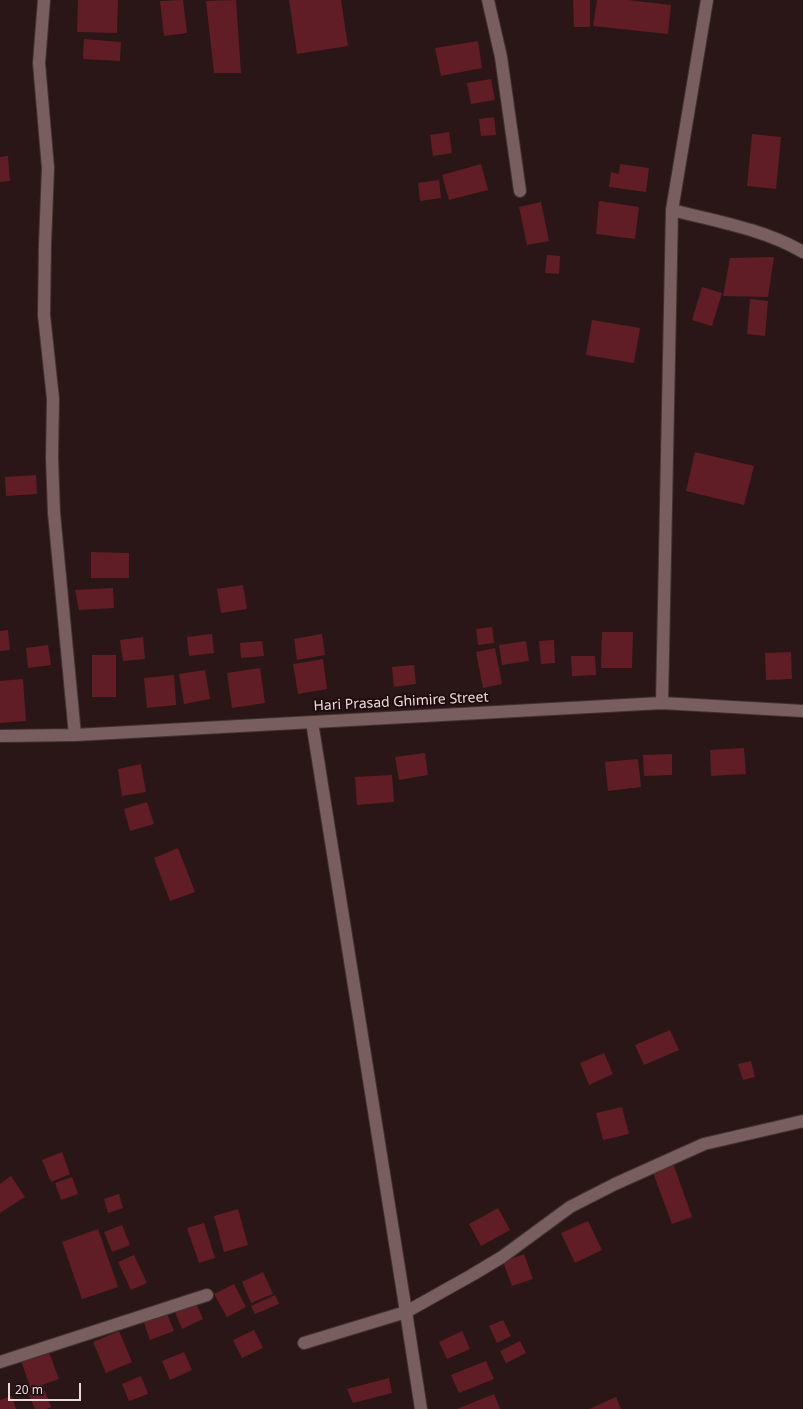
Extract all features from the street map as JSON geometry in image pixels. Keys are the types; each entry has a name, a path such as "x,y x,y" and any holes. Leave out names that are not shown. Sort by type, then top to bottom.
{"street":[{"path":"44,0 39,63 48,168 44,315 53,399 52,458 54,513 75,735"},
{"path":"488,0 501,57 520,191"},
{"path":"662,704 672,210 707,0"},
{"path":"672,210 746,229 791,245 803,252"},
{"name":"Hari Prasad Ghimire Street","path":"0,736 75,735 662,704 803,711"},
{"path":"312,722 421,1409"},
{"path":"304,1343 406,1312 496,1261 570,1207 614,1184 704,1144 803,1121"},
{"path":"0,1362 207,1295"}],"building":[{"path":"78,0 118,0 117,33 77,32"},
{"path":"183,0 187,33 164,36 160,1"},
{"path":"236,0 241,73 214,73 206,1"},
{"path":"289,0 341,0 348,46 297,54"},
{"path":"573,0 590,0 590,27 574,27"},
{"path":"597,0 628,0 671,5 668,34 593,26"},
{"path":"84,39 121,42 120,61 83,59"},
{"path":"478,41 482,68 441,76 435,48"},
{"path":"491,79 495,100 471,104 467,83"},
{"path":"494,117 496,135 481,136 479,119"},
{"path":"449,132 452,153 433,156 430,135"},
{"path":"752,134 781,137 776,189 747,186"},
{"path":"8,156 10,181 0,182 0,157"},
{"path":"481,164 488,190 449,200 442,175"},
{"path":"620,164 649,168 646,192 609,187 611,172 619,174"},
{"path":"439,180 441,198 420,201 418,183"},
{"path":"599,201 639,207 635,239 596,234"},
{"path":"541,202 549,241 527,245 519,207"},
{"path":"547,255 560,256 559,274 545,273"},
{"path":"774,257 768,297 723,296 730,258"},
{"path":"702,287 722,293 712,326 692,320"},
{"path":"750,299 768,301 765,336 747,334"},
{"path":"592,320 640,328 634,363 586,355"},
{"path":"695,452 754,466 744,505 686,491"},
{"path":"36,475 37,494 6,496 5,477"},
{"path":"91,552 129,553 129,578 91,578"},
{"path":"243,585 247,609 221,613 217,589"},
{"path":"113,588 114,608 79,610 75,590"},
{"path":"492,627 494,643 478,645 476,629"},
{"path":"8,630 10,650 0,651 0,631"},
{"path":"602,632 633,632 632,668 601,668"},
{"path":"212,634 214,653 189,656 187,637"},
{"path":"322,634 325,655 297,660 294,639"},
{"path":"143,637 145,659 123,661 120,640"},
{"path":"554,640 555,663 541,664 539,641"},
{"path":"262,641 264,656 241,658 240,643"},
{"path":"526,641 529,661 502,665 499,645"},
{"path":"48,645 51,665 28,668 26,648"},
{"path":"495,648 502,684 483,688 476,652"},
{"path":"791,652 792,679 766,680 765,653"},
{"path":"92,655 116,655 116,697 92,697"},
{"path":"571,656 595,656 596,675 572,676"},
{"path":"323,659 327,689 298,694 293,664"},
{"path":"414,665 416,684 394,687 392,667"},
{"path":"260,668 265,703 232,708 227,673"},
{"path":"205,670 210,699 184,704 179,674"},
{"path":"174,675 176,705 147,708 144,678"},
{"path":"23,679 26,721 0,723 0,681"},
{"path":"744,748 746,774 711,776 710,750"},
{"path":"425,753 428,775 399,780 395,757"},
{"path":"672,754 672,775 644,776 643,755"},
{"path":"638,759 641,787 608,791 605,762"},
{"path":"141,764 146,792 122,796 118,769"},
{"path":"392,775 394,802 357,805 355,777"},
{"path":"147,802 154,824 130,831 124,809"},
{"path":"178,848 195,892 170,901 154,858"},
{"path":"670,1030 679,1050 644,1065 635,1045"},
{"path":"604,1053 613,1074 589,1085 580,1063"},
{"path":"751,1061 755,1077 743,1080 738,1064"},
{"path":"622,1107 629,1134 603,1140 596,1113"},
{"path":"62,1152 70,1174 51,1182 42,1160"},
{"path":"673,1163 692,1217 672,1224 652,1170"},
{"path":"11,1176 25,1197 0,1213 0,1184"},
{"path":"72,1177 78,1194 61,1200 55,1183"},
{"path":"119,1194 123,1208 108,1213 104,1199"},
{"path":"498,1208 510,1230 481,1246 469,1224"},
{"path":"238,1209 248,1245 224,1252 214,1216"},
{"path":"588,1221 602,1250 575,1263 561,1233"},
{"path":"204,1223 215,1258 199,1263 187,1228"},
{"path":"122,1225 130,1245 112,1252 104,1232"},
{"path":"98,1229 118,1287 82,1299 62,1242"},
{"path":"524,1254 533,1279 512,1286 503,1262"},
{"path":"134,1255 147,1283 131,1290 118,1262"},
{"path":"263,1272 273,1294 251,1303 242,1282"},
{"path":"234,1284 246,1307 227,1317 214,1294"},
{"path":"275,1295 279,1304 255,1314 251,1306"},
{"path":"196,1303 203,1319 182,1329 175,1312"},
{"path":"166,1311 174,1331 150,1340 143,1320"},
{"path":"503,1320 511,1336 497,1343 489,1326"},
{"path":"254,1330 263,1348 242,1358 233,1340"},
{"path":"119,1331 132,1362 106,1373 93,1342"},
{"path":"462,1331 470,1349 447,1359 439,1342"},
{"path":"520,1341 526,1353 506,1363 500,1351"},
{"path":"49,1352 59,1379 31,1389 21,1361"},
{"path":"184,1352 192,1370 170,1380 162,1361"},
{"path":"486,1361 494,1379 459,1393 451,1375"},
{"path":"141,1376 148,1394 129,1401 122,1384"},
{"path":"389,1378 392,1393 353,1403 347,1389"},
{"path":"44,1389 51,1407 46,1409 35,1409 29,1395"},
{"path":"494,1394 500,1409 457,1409"},
{"path":"12,1396 16,1409 0,1409 0,1400"},
{"path":"616,1397 621,1409 589,1409"}]}
